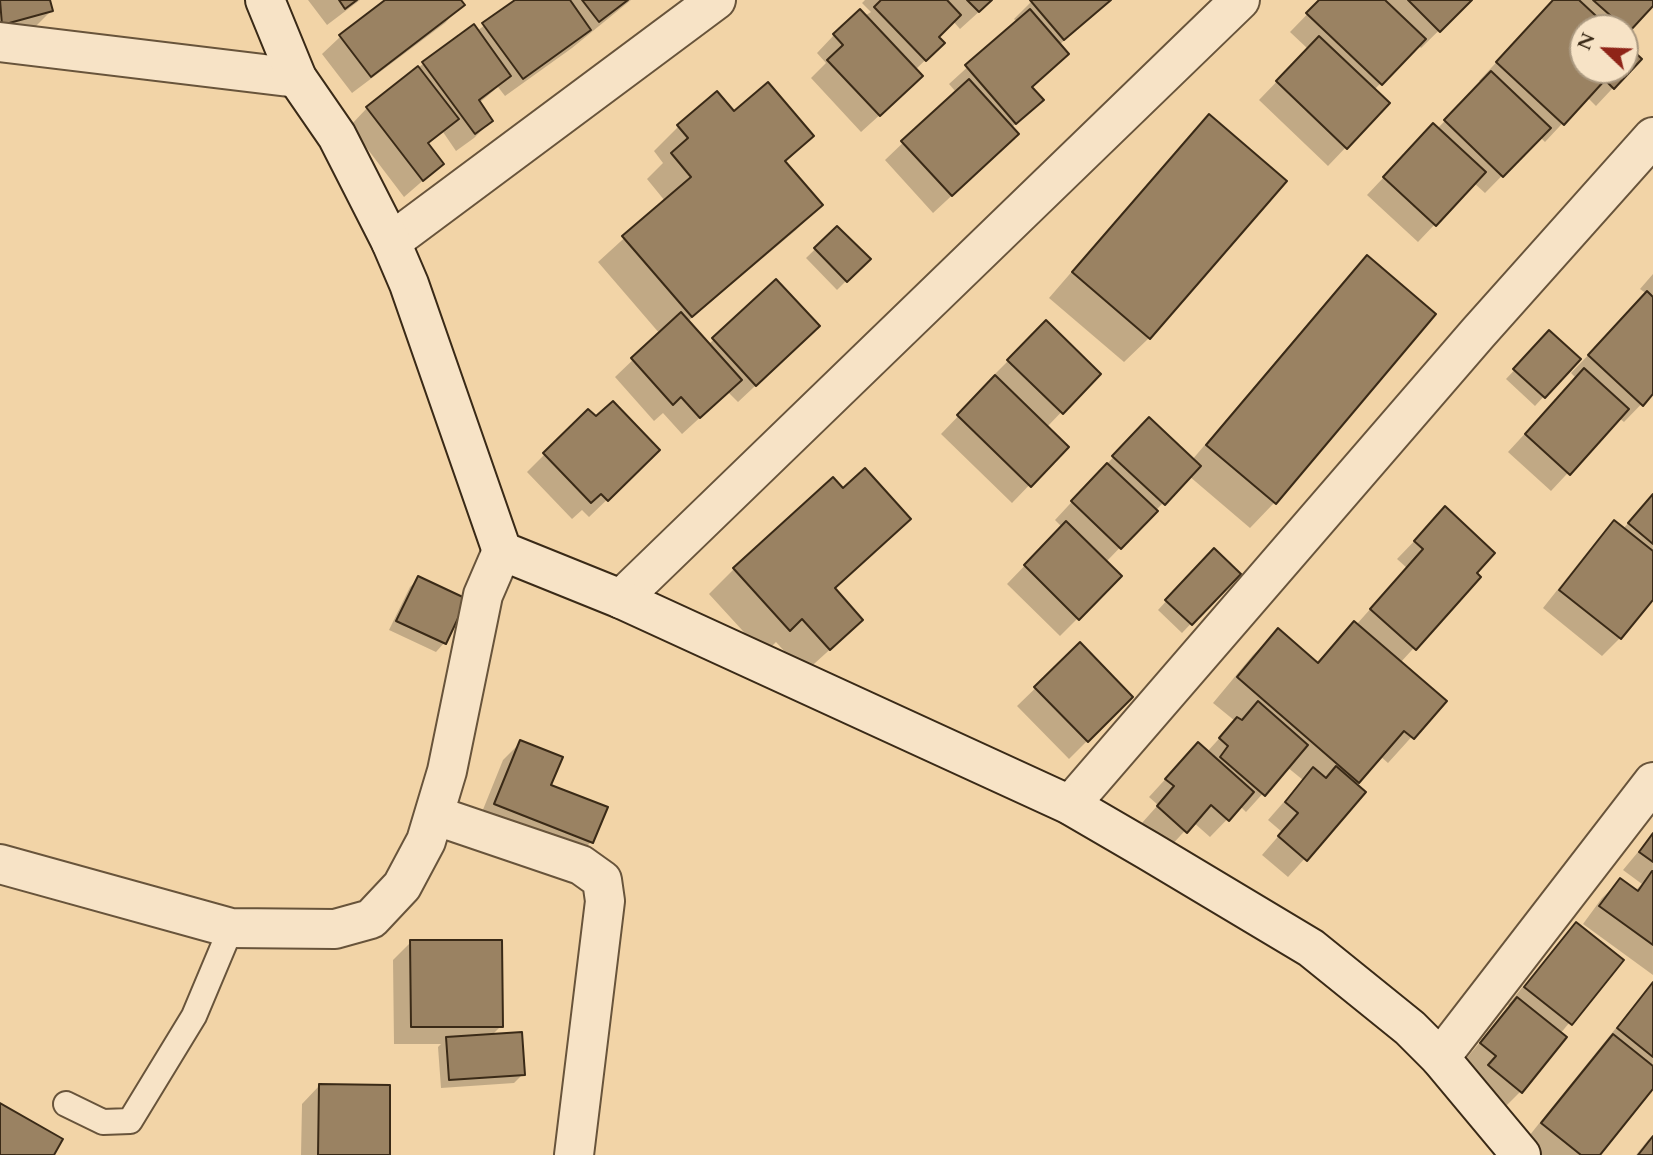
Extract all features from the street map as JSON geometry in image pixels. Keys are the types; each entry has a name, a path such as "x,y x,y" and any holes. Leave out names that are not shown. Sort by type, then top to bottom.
{"street":[{"path":"0,864 231,928 335,929 370,919 402,886 426,841 434,815 447,771 483,595 502,551 409,284 391,242 337,136 297,78 265,0"},
{"path":"391,242 716,0"},
{"path":"621,599 1240,0"},
{"path":"0,42 297,78"},
{"path":"1070,806 1478,333 1653,137"},
{"path":"502,551 621,599 1070,806 1311,947 1410,1028 1440,1058 1521,1155"},
{"path":"1440,1058 1653,782"},
{"path":"434,815 580,865 602,880 605,901 575,1155"}],"lane":[{"path":"66,1104 103,1122 130,1121 194,1016 231,928"}],"building":[{"path":"0,0 50,0 53,11 2,25"},
{"path":"339,0 357,0 345,9"},
{"path":"385,0 461,0 465,5 371,77 339,35"},
{"path":"515,0 570,0 591,30 523,79 482,23"},
{"path":"582,0 628,0 599,22"},
{"path":"881,0 947,0 961,15 939,37 945,43 926,61 874,7"},
{"path":"967,0 992,0 979,12"},
{"path":"1030,0 1111,0 1064,40"},
{"path":"1319,0 1385,0 1426,39 1382,85 1306,13"},
{"path":"1408,0 1472,0 1440,32"},
{"path":"1553,0 1579,0 1594,14 1569,14 1569,84 1601,84 1564,125 1496,62"},
{"path":"1593,0 1653,0 1653,6 1639,21 1639,14 1609,14"},
{"path":"860,9 923,76 880,116 827,60 843,45 833,34"},
{"path":"1030,9 1069,54 1032,87 1044,100 1016,124 965,65"},
{"path":"474,24 511,76 479,100 493,121 475,134 422,62"},
{"path":"1319,36 1390,103 1347,149 1276,81"},
{"path":"418,66 459,119 428,143 444,164 423,181 366,107"},
{"path":"1491,71 1551,128 1503,177 1444,120"},
{"path":"969,79 1019,134 952,196 901,141"},
{"path":"768,82 814,136 785,161 823,205 692,317 622,236 691,177 671,153 688,138 677,125 717,91 734,111"},
{"path":"1209,114 1287,181 1150,339 1072,272"},
{"path":"1433,123 1486,172 1436,226 1383,177"},
{"path":"837,226 871,259 847,282 814,248"},
{"path":"1367,255 1436,314 1276,504 1206,445"},
{"path":"776,279 820,326 756,386 712,338"},
{"path":"1647,291 1653,297 1653,394 1643,406 1588,355"},
{"path":"681,312 742,380 700,418 681,397 673,405 631,358"},
{"path":"1046,320 1101,374 1063,414 1007,360"},
{"path":"1549,330 1581,359 1545,398 1513,369"},
{"path":"1584,368 1629,409 1570,475 1525,434"},
{"path":"995,375 1069,447 1031,487 957,415"},
{"path":"613,401 660,450 608,501 601,494 591,503 543,453 588,409 596,416"},
{"path":"1149,417 1201,466 1165,505 1112,456"},
{"path":"1107,463 1158,511 1121,549 1071,501"},
{"path":"865,468 911,519 835,588 863,620 830,650 802,619 790,631 733,568 833,477 843,488"},
{"path":"1653,494 1653,544 1628,523"},
{"path":"1445,506 1495,553 1477,573 1481,577 1416,650 1370,609 1423,549 1414,541"},
{"path":"1614,520 1653,551 1653,600 1621,639 1559,590"},
{"path":"1066,521 1122,576 1079,620 1024,565"},
{"path":"1214,548 1241,574 1192,625 1165,600"},
{"path":"418,576 467,599 446,644 396,621"},
{"path":"1354,621 1447,701 1414,739 1404,731 1359,783 1237,677 1278,628 1318,663"},
{"path":"1080,642 1133,697 1088,742 1034,687"},
{"path":"1258,701 1308,745 1265,796 1220,757 1228,746 1219,738 1237,717 1242,720"},
{"path":"520,740 563,757 551,785 608,807 593,843 494,804"},
{"path":"1198,742 1254,792 1229,821 1211,805 1187,833 1157,806 1174,786 1165,779"},
{"path":"1336,766 1366,792 1307,861 1278,836 1298,813 1285,802 1313,767 1326,778"},
{"path":"1653,833 1653,862 1639,852"},
{"path":"1652,871 1653,945 1599,906 1620,878 1638,891"},
{"path":"1576,922 1624,960 1572,1025 1524,987"},
{"path":"410,940 502,940 503,1027 411,1027"},
{"path":"1653,982 1653,1057 1617,1028"},
{"path":"1517,997 1567,1037 1522,1093 1488,1065 1496,1056 1480,1043"},
{"path":"522,1032 525,1075 449,1080 446,1037"},
{"path":"1613,1034 1653,1066 1653,1089 1600,1155 1581,1155 1541,1123"},
{"path":"319,1084 390,1085 390,1155 318,1155"},
{"path":"0,1103 63,1139 54,1155 0,1155"},
{"path":"1653,1136 1653,1155 1638,1155"}]}
